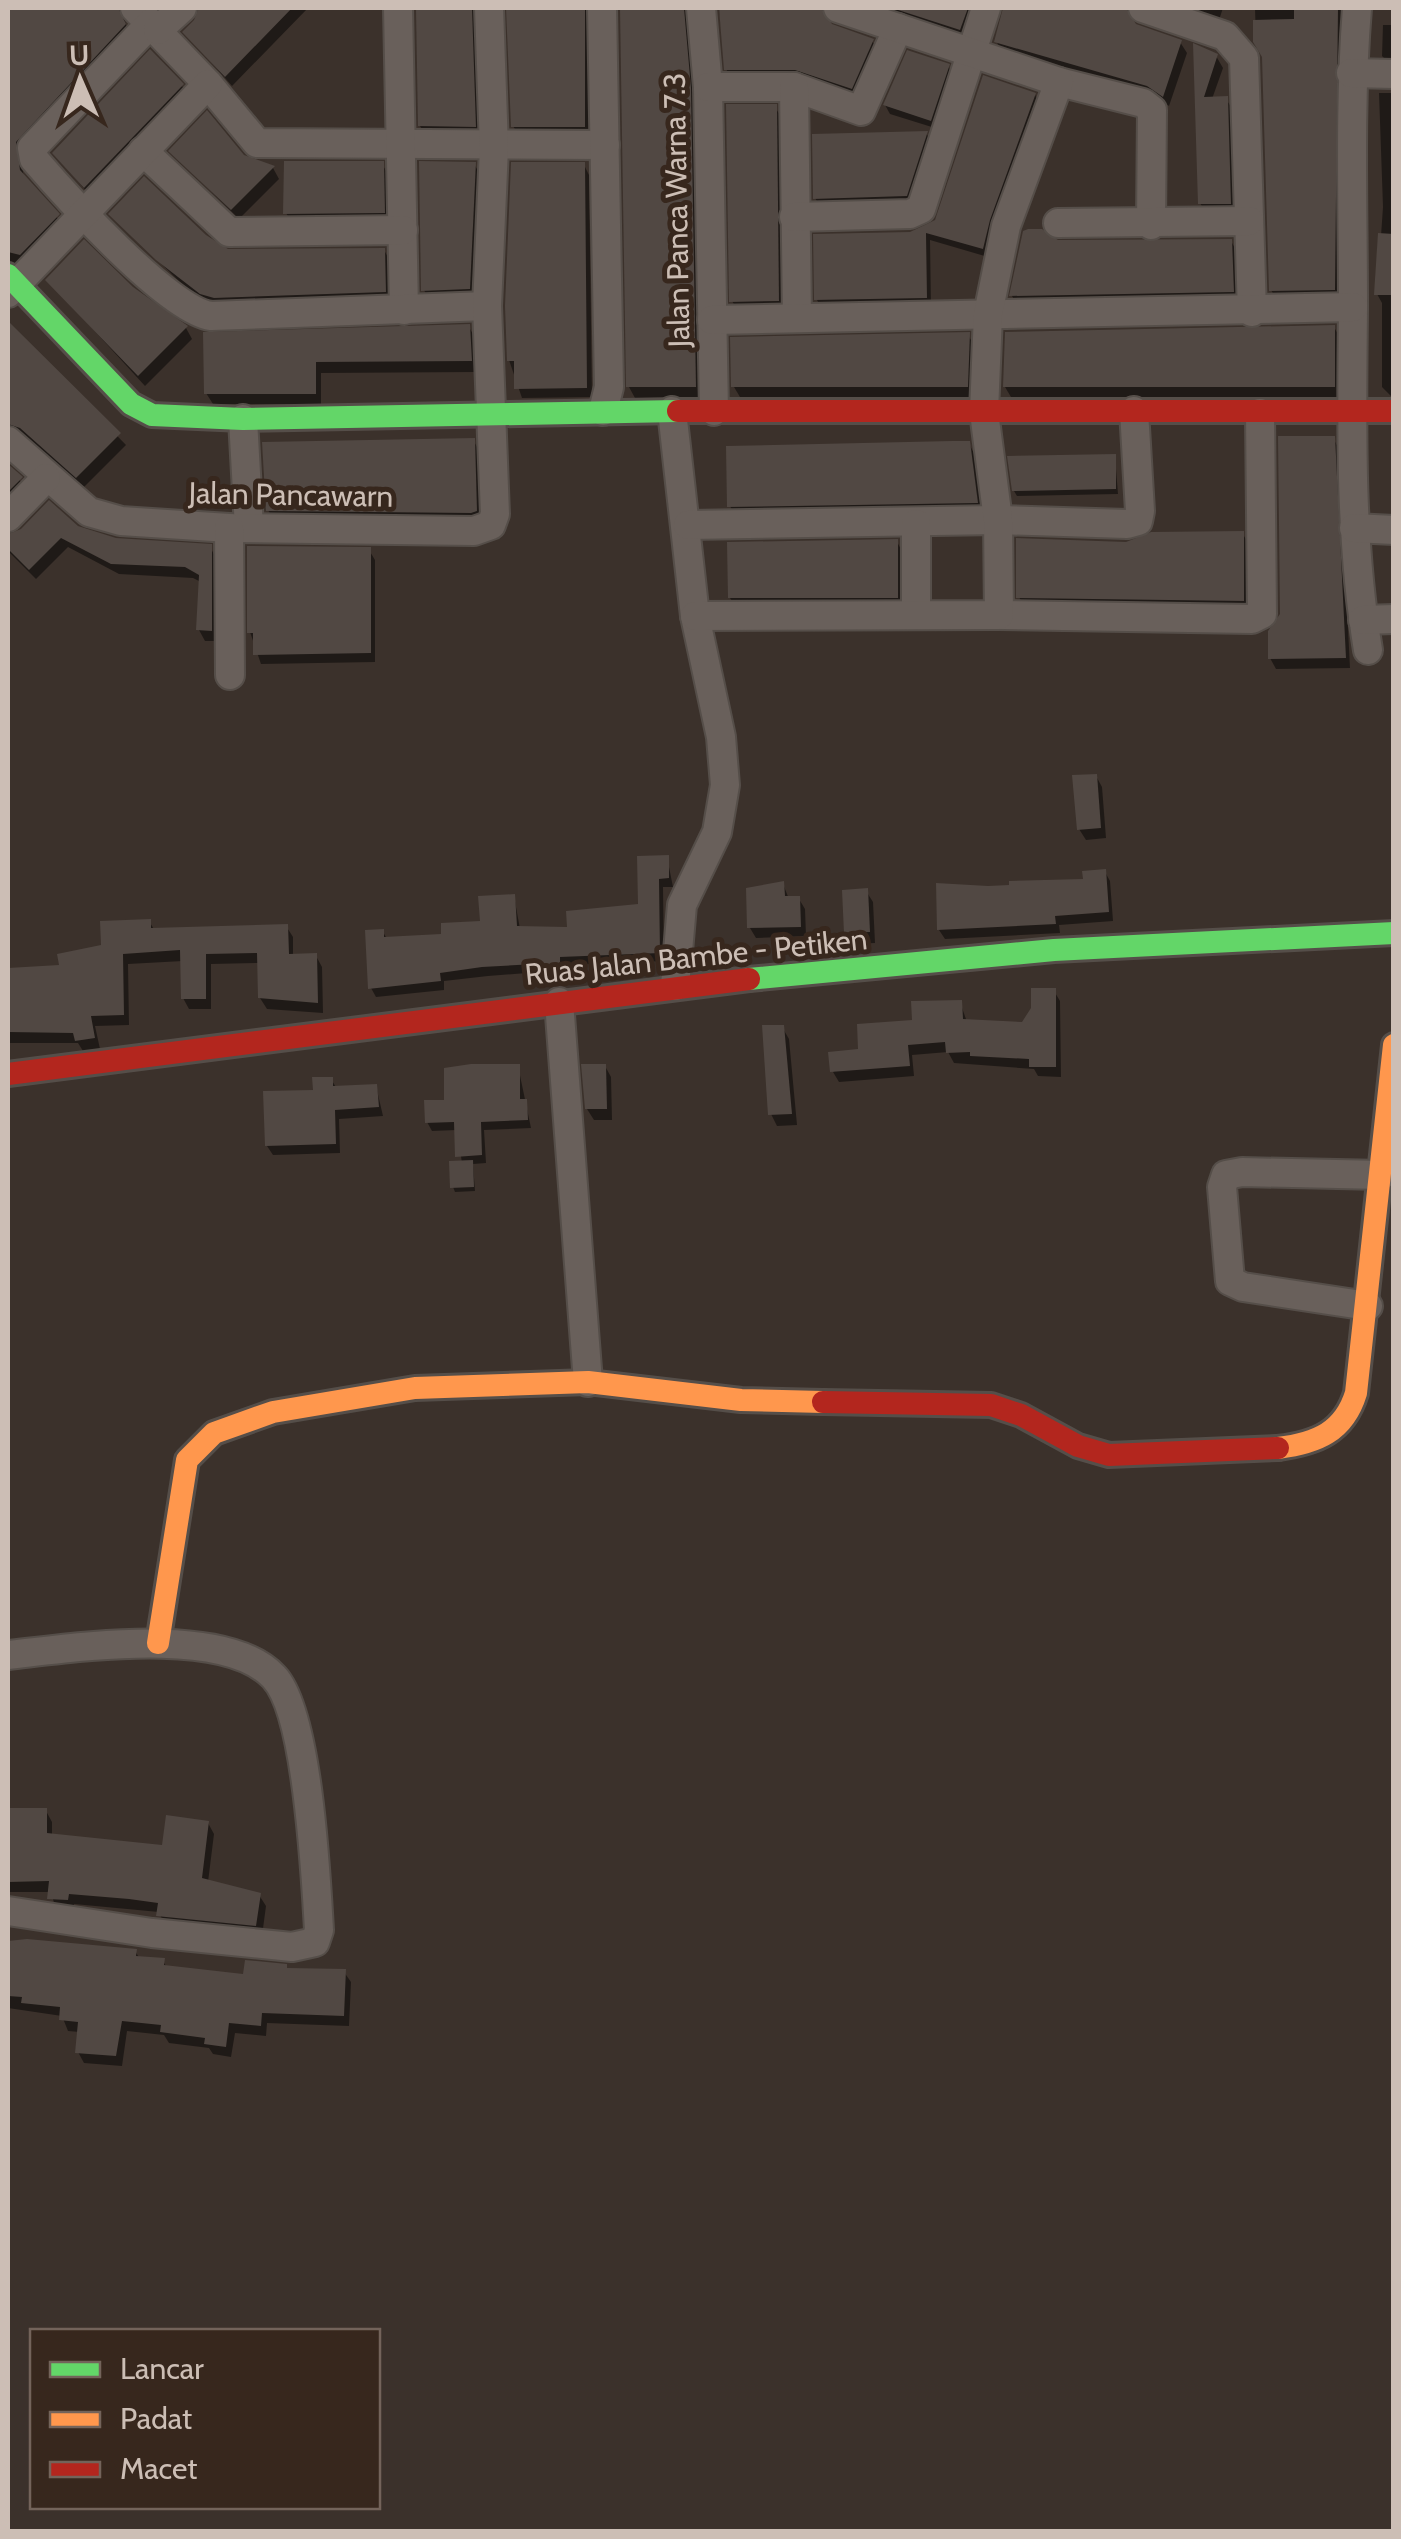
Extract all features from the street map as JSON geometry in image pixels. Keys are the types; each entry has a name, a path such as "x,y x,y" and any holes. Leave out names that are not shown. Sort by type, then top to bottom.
{"street":[{"path":"182,8 148,20 32,148 34,159 82,215 197,314 487,306"},
{"path":"398,8 404,310"},
{"path":"488,8 494,148 487,306 490,416"},
{"path":"602,8 609,387 604,411"},
{"name":"Jalan Panca Warna 7.3","path":"701,8 708,87 714,411"},
{"path":"838,8 1152,110 1151,225"},
{"path":"794,217 910,214 920,209 986,8"},
{"path":"1143,8 1224,36 1240,50 1252,312"},
{"path":"1357,8 1352,73 1351,412 1354,528 1368,650"},
{"path":"148,20 257,143 494,148 605,145"},
{"path":"708,87 794,87 861,111 898,28"},
{"path":"1352,73 1394,74"},
{"path":"999,615 998,520 984,412 988,314 1006,226 1059,82"},
{"path":"208,84 10,284 140,412 243,419 604,411 1394,411"},
{"path":"794,87 797,318"},
{"path":"144,151 228,232 403,230"},
{"path":"1058,223 1249,222"},
{"path":"712,320 1353,307"},
{"path":"688,524 1138,521 1134,411"},
{"path":"672,412 688,524 695,616 721,737 725,785 717,832 682,905 675,986"},
{"path":"695,616 916,612 1252,619 1262,614 1260,413"},
{"name":"Jalan Pancawarn","path":"8,440 46,478 90,512 105,517 239,528 484,528 495,514 490,416"},
{"path":"230,675 243,419"},
{"path":"8,517 46,478"},
{"path":"916,524 916,612"},
{"path":"1354,528 1394,530"},
{"path":"1363,620 1394,619"},
{"name":"Ruas Jalan Bambe - Petiken","path":"8,1074 675,986 1054,950 1394,933"},
{"path":"559,1002 588,1382"},
{"path":"158,1643 187,1460 214,1434 273,1412 415,1388 588,1382 741,1400 991,1405 1006,1408 1082,1449 1108,1455 1274,1448 1310,1442 1332,1433 1355,1404 1394,1045"},
{"path":"1368,1306 1243,1287 1230,1281 1222,1187 1226,1175 1242,1172 1382,1175"},
{"path":"8,1655 158,1643 241,1657 275,1678 291,1712 313,1836 318,1939 292,1947 152,1933 8,1911"}],"building":[{"path":"8,8 118,8 126,24 16,142 20,170 60,214 20,255 8,252"},
{"path":"199,8 292,8 225,77 182,32"},
{"path":"416,8 472,8 476,127 418,126"},
{"path":"506,8 585,8 585,127 511,127"},
{"path":"620,8 684,8 691,88 696,387 626,387"},
{"path":"719,8 821,8 832,24 874,39 852,89 795,70 724,70"},
{"path":"892,8 968,8 960,30"},
{"path":"1003,8 1126,8 1136,24 1182,40 1163,97 1147,86 994,42"},
{"path":"1294,8 1338,8 1335,290 1269,291 1262,57 1253,42 1253,20 1294,19"},
{"path":"1193,43 1218,54 1204,97 1228,96 1231,204 1198,204"},
{"path":"150,49 184,84 84,188 52,153"},
{"path":"907,50 950,64 931,121 883,105"},
{"path":"983,75 1036,93 983,249 926,233 927,298 814,300 813,234 910,232 935,220"},
{"path":"726,104 777,104 779,301 729,302"},
{"path":"207,110 244,155 275,166 231,210 168,151"},
{"path":"928,131 907,196 813,199 812,134"},
{"path":"284,161 384,161 385,213 283,214"},
{"path":"419,161 476,162 470,289 421,291"},
{"path":"511,162 585,162 587,388 514,389 514,361 507,361 505,306"},
{"path":"144,176 206,235 228,249 385,248 386,292 214,298 200,294 156,260 108,214"},
{"path":"1042,229 1058,240 1232,239 1234,292 1009,296 1023,231"},
{"path":"1378,233 1394,234 1394,295 1374,295"},
{"path":"84,239 133,287 188,326 138,376 45,280"},
{"path":"8,321 121,433 76,478 20,428 8,424"},
{"path":"470,324 472,361 316,362 316,394 204,394 203,332"},
{"path":"1335,325 1335,387 1003,387 1005,332"},
{"path":"970,332 968,387 731,387 730,337"},
{"path":"1278,436 1335,436 1346,658 1268,659 1268,631 1280,614"},
{"path":"475,438 477,511 266,511 262,442"},
{"path":"970,441 978,503 727,507 726,446"},
{"path":"1116,454 1116,489 1012,491 1007,456"},
{"path":"8,464 23,477 8,492"},
{"path":"49,500 78,526 116,538 212,544 212,631 196,630 199,575 185,567 111,564 61,538 29,570 8,549 8,534 21,529"},
{"path":"1244,531 1244,601 1016,598 1016,538 1126,542 1151,532"},
{"path":"898,539 898,598 728,598 727,542"},
{"path":"247,546 371,547 371,653 253,655 253,633 247,633"},
{"path":"1097,774 1101,828 1077,830 1072,775"},
{"path":"669,855 669,878 659,879 660,953 560,957 560,969 534,968 535,964 482,967 440,973 441,981 368,989 365,930 384,929 384,937 441,934 441,923 480,921 478,896 515,894 517,926 567,927 566,911 638,904 637,856"},
{"path":"1106,869 1109,912 1055,916 1056,924 937,930 936,883 988,886 1009,885 1009,881 1083,879 1082,871"},
{"path":"784,881 785,896 800,896 801,927 747,928 746,888"},
{"path":"868,888 870,932 844,933 842,890"},
{"path":"151,919 151,928 288,924 289,954 317,953 318,1003 258,998 257,953 206,954 206,999 181,999 180,950 123,954 124,1015 91,1016 95,1038 75,1041 73,1033 8,1032 8,968 59,965 57,954 101,945 100,921"},
{"path":"1031,988 1056,988 1056,1067 1029,1067 1029,1059 946,1053 945,1042 908,1045 910,1066 830,1072 828,1052 858,1049 857,1024 912,1020 911,1001 962,1000 963,1019 1022,1022 1031,1008"},
{"path":"762,1025 784,1025 792,1114 768,1115"},
{"path":"520,1064 520,1099 527,1099 528,1120 481,1122 482,1155 455,1157 454,1122 425,1123 424,1100 444,1100 444,1068"},
{"path":"581,1064 606,1064 607,1109 585,1109"},
{"path":"312,1077 333,1077 333,1086 377,1084 379,1107 335,1110 336,1144 265,1146 263,1091 313,1090"},
{"path":"473,1160 474,1187 450,1188 449,1161"},
{"path":"8,1808 47,1808 47,1833 162,1845 166,1815 209,1821 202,1878 261,1893 256,1926 156,1916 158,1903 129,1899 69,1894 68,1900 47,1899 49,1881 8,1882"},
{"path":"27,1939 137,1949 136,1956 165,1958 164,1965 243,1974 245,1960 287,1964 287,1968 346,1969 344,2016 262,2013 261,2026 229,2023 226,2047 204,2044 205,2038 160,2032 161,2025 122,2021 116,2056 75,2053 78,2022 59,2020 60,2007 21,2003 22,1997 8,1996 8,1941"}],"traffic: fast":[{"path":"8,275 131,404 152,415 243,419 678,411"},
{"path":"749,979 1054,950 1394,933"}],"traffic: slow":[{"path":"1278,1448 1305,1443 1327,1433 1344,1417 1356,1393 1394,1045"},
{"path":"158,1643 187,1460 214,1433 273,1412 415,1388 588,1382 741,1400 823,1402"}],"traffic: jam":[{"path":"678,411 1394,411"},
{"path":"8,1074 749,979"},
{"path":"823,1402 991,1405 1021,1415 1078,1446 1109,1455 1278,1448"}]}
